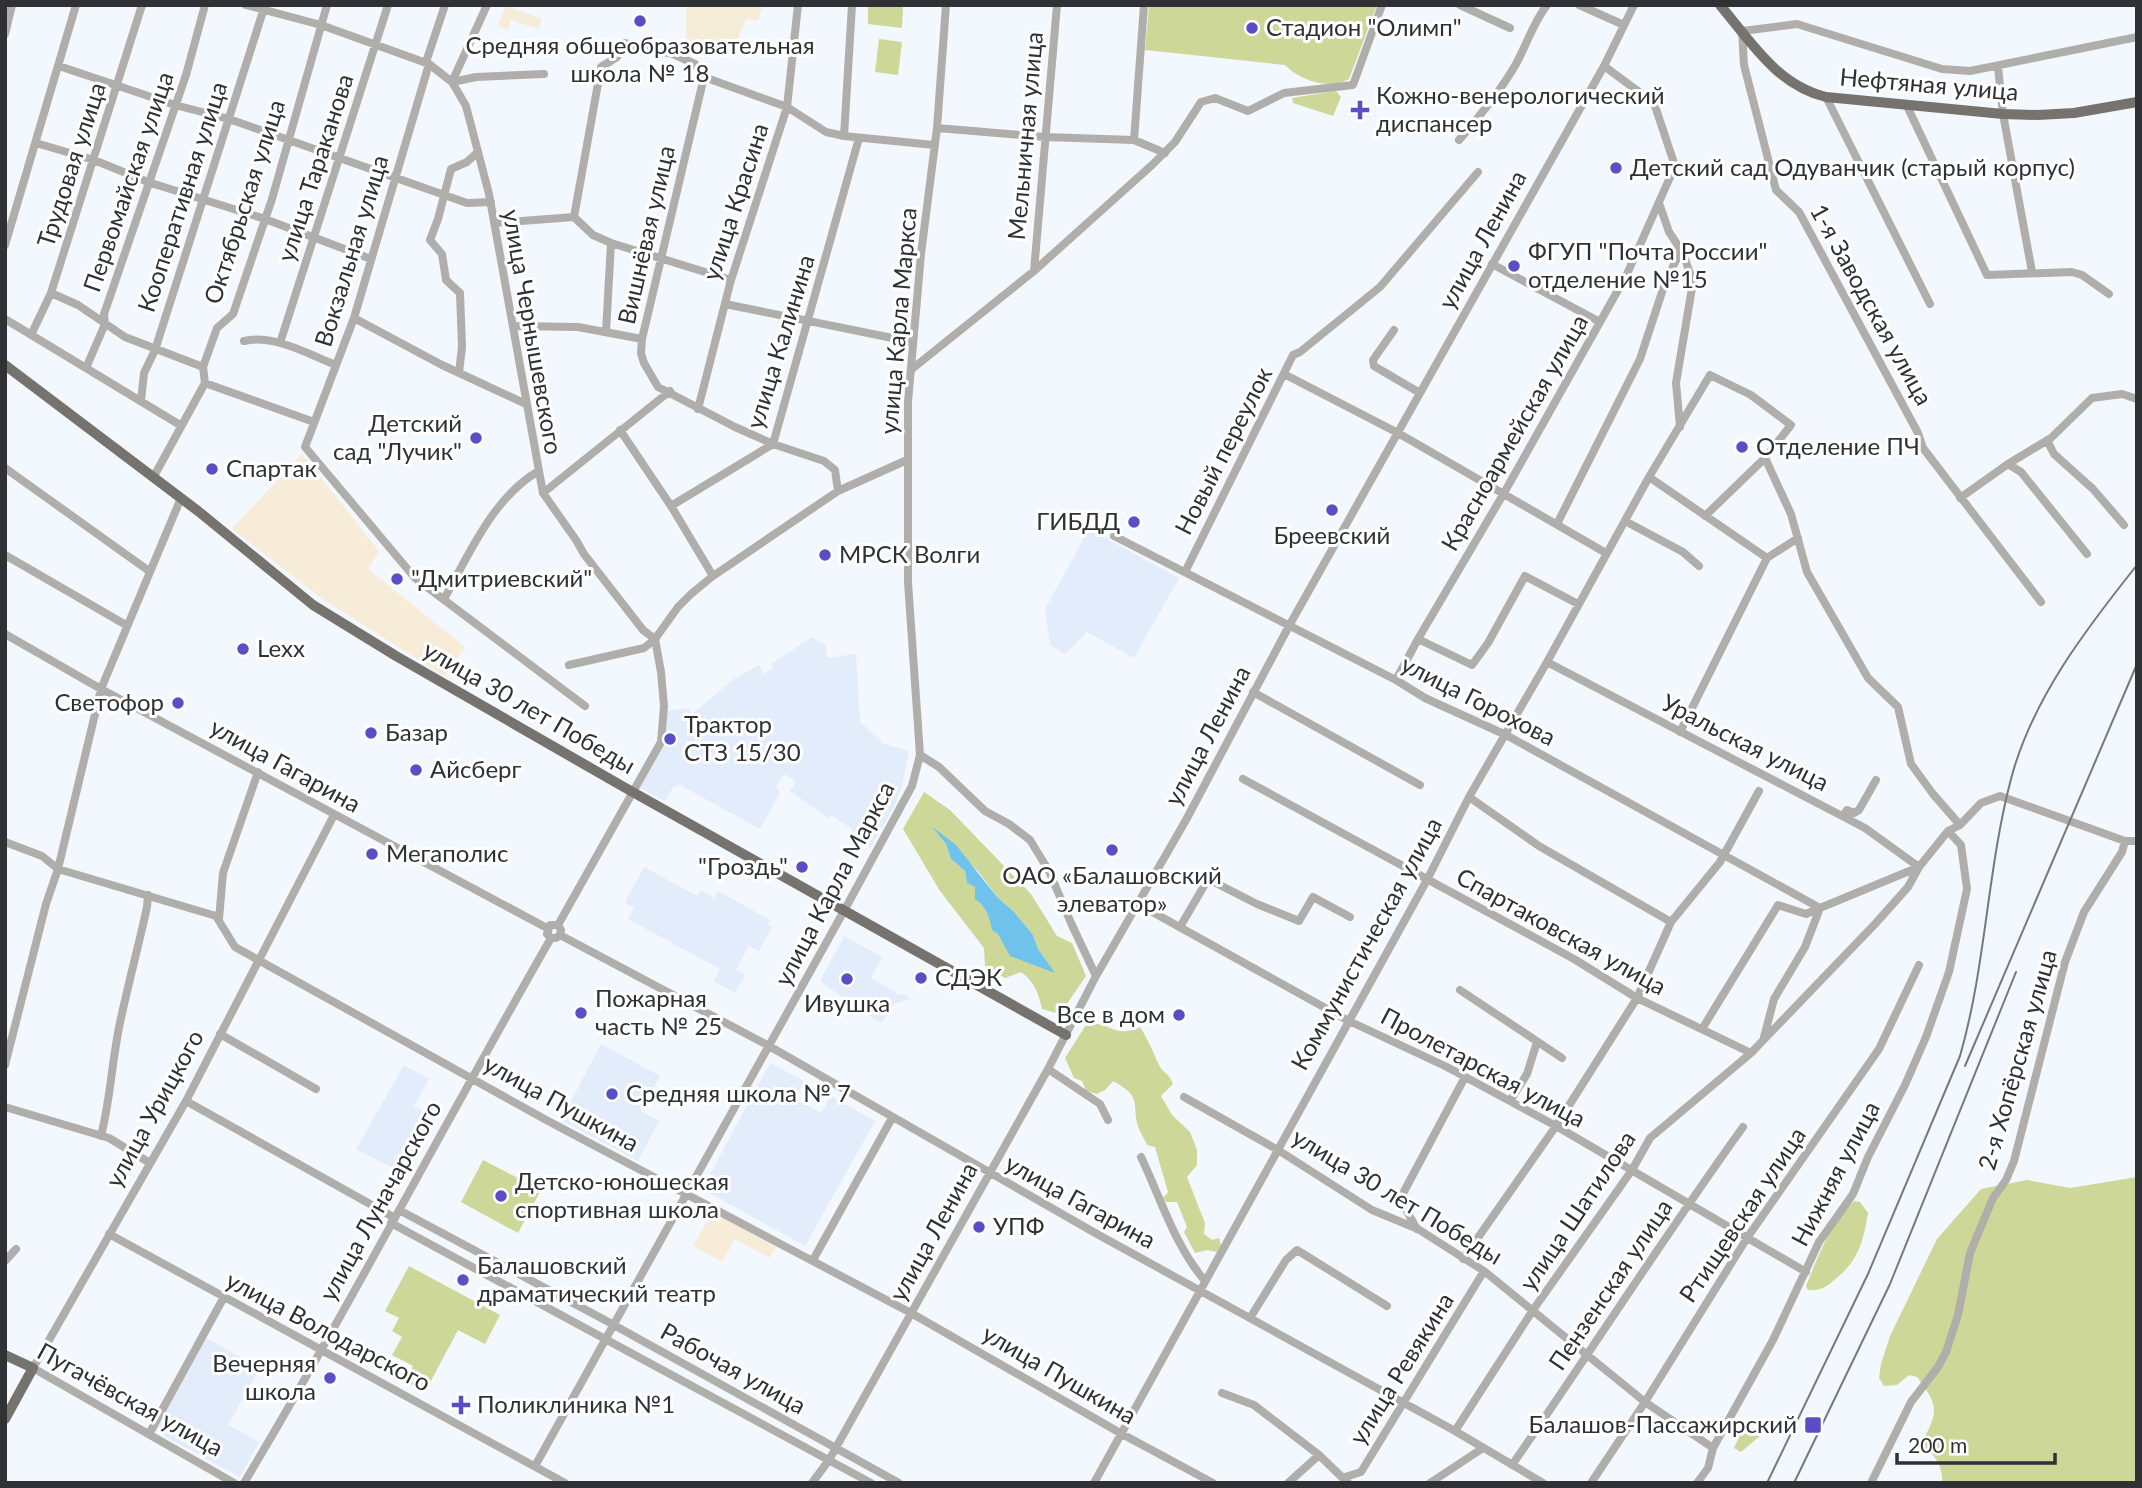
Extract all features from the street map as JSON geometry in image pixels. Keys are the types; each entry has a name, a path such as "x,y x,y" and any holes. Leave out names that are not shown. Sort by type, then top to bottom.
{"main road":[{"path":"1720,5 1742,31"},
{"name":"Нефтяная улица","path":"1742,31 1778,73 1799,88 1826,97 2003,114 2055,115 2137,102"},
{"name":"улица 30 лет Победы","path":"5,365 181,498 313,605 634,793 1066,1035"},
{"name":"Пугачёвская улица","path":"5,1356 33,1368"},
{"name":"улица Урицкого","path":"5,1419 33,1368"}],"street":[{"path":"5,34 12,5"},
{"path":"5,245 76,5"},
{"name":"Трудовая улица","path":"31,335 51,293 142,5"},
{"name":"Первомайская улица","path":"86,368 105,324 104,314 186,75 205,5"},
{"path":"246,5 321,25 427,63 452,82 476,77 544,74"},
{"name":"Октябрьская улица","path":"205,383 203,367 216,328 233,314 265,219 327,5"},
{"name":"улица Тараканова","path":"279,343 388,5"},
{"name":"Вокзальная улица","path":"444,599 415,578 304,447 354,318 445,5"},
{"path":"452,82 487,5"},
{"name":"улица Красина","path":"698,409 731,279 787,107 798,5"},
{"path":"845,136 852,5"},
{"name":"улица Карла Маркса","path":"535,1466 912,786 919,755 908,582 908,402 912,342 937,128 946,5"},
{"name":"Мельничная улица","path":"1034,271 1057,5"},
{"path":"1134,140 1144,5"},
{"path":"912,369 1034,271 1165,153 1201,102 1216,98 1248,111 1284,93 1353,85 1382,5"},
{"path":"1460,5 1510,28"},
{"path":"1459,140 1500,89 1536,20 1547,5"},
{"path":"1579,5 1624,25"},
{"name":"улица Ленина","path":"812,1483 830,1460 1048,1069 1096,981 1096,975 1139,904 1289,626 1604,66 1634,5"},
{"name":"Кооперативная улица","path":"141,401 144,373 155,350 264,8"},
{"path":"1742,31 1797,24 1942,69 1970,71 2137,37"},
{"name":"1-я Заводская улица","path":"1742,31 1744,65 1776,190 1799,212 1918,433 1923,448 2041,602"},
{"path":"574,217 601,67 617,57 624,43 673,54 695,64 704,77 787,107 826,132 934,145"},
{"path":"59,66 175,105 229,119 467,203 491,202"},
{"name":"Красноармейская улица","path":"1396,680 1627,274 1675,166 1654,103 1604,66"},
{"path":"1997,67 2032,272"},
{"name":"Вишнёвая улица","path":"704,77 642,339 641,353 649,375 658,387 773,444 824,461 835,470 838,491"},
{"name":"улица Чернышевского","path":"452,82 466,106 491,202 542,493 584,554 643,630 655,639"},
{"path":"1826,97 1930,304"},
{"path":"1907,106 1987,275 2073,272 2082,275 2109,294"},
{"path":"937,128 1045,137 1134,140 1165,153"},
{"name":"улица Калинина","path":"671,506 773,444 859,138"},
{"path":"36,143 94,160 203,200 265,219 372,259"},
{"path":"459,373 462,347 460,293 446,280 442,254 430,240 451,169 467,162 478,152"},
{"name":"Новый переулок","path":"1185,572 1293,355 1380,287 1478,172"},
{"path":"1659,203 1669,232 1681,250 1693,282 1676,383 1680,427"},
{"path":"494,223 574,217 593,235 611,243 731,279"},
{"path":"606,332 611,243"},
{"path":"1557,524 1640,359 1664,283 1681,250"},
{"path":"1492,264 1600,322"},
{"path":"51,293 78,305 125,337 203,367"},
{"path":"725,304 912,342"},
{"path":"354,318 459,373 526,404"},
{"path":"5,319 180,425"},
{"path":"513,326 578,327 642,339"},
{"path":"1394,330 1373,360 1374,366 1420,393"},
{"path":"244,341 257,338 279,343 336,365"},
{"path":"1284,374 1398,433 1606,553"},
{"name":"Коммунистическая улица","path":"1094,1483 1469,797 1649,477 1710,375 1751,395 1790,425 1765,458"},
{"path":"153,478 205,383 314,422"},
{"path":"542,493 670,391"},
{"path":"1960,498 2048,440 2092,398 2122,394 2137,399"},
{"path":"620,430 671,506 713,576"},
{"path":"2048,440 2054,454 2092,489 2124,525"},
{"path":"1705,516 1765,458 1791,513 1807,572 1868,678 1898,707 1910,764 1960,825"},
{"path":"569,665 644,648 655,639 678,607 713,576 838,491 907,460"},
{"path":"2008,464 2021,472 2087,554"},
{"path":"5,468 149,571"},
{"path":"537,472 510,492 486,526 444,599 585,706"},
{"path":"1649,477 1767,558"},
{"path":"5,1065 46,904 58,869 101,689 181,498"},
{"path":"1625,521 1683,552 1699,566"},
{"name":"улица Горохова","path":"1114,536 1396,680 1424,698 1506,735 1820,908"},
{"path":"1680,732 1767,558 1798,538"},
{"path":"5,555 126,625"},
{"path":"1418,639 1472,665 1488,643 1525,576 1578,604"},
{"name":"улица Гагарина","path":"5,634 101,689 547,928"},
{"path":"558,925 661,742 664,706 655,639"},
{"name":"Уральская улица","path":"1547,662 1865,828 1919,867"},
{"path":"1253,692 1420,785"},
{"path":"919,755 939,767 985,811 1030,840 1049,871 1096,975"},
{"path":"219,919 223,873 258,772"},
{"name":"Спартаковская улица","path":"1243,779 1574,959 1637,998 1751,1053"},
{"path":"1843,816 1847,810 1854,813 1859,810 1876,780"},
{"path":"1463,1259 1556,1126 1637,998 1671,922 1724,855 1759,792"},
{"path":"1948,831 1960,825 1981,803 2000,796 2125,841 2137,841"},
{"path":"1469,797 1539,846 1671,922"},
{"name":"улица Урицкого","path":"33,1368 186,1101 334,815"},
{"name":"улица Шатилова","path":"1455,1431 1533,1310 1632,1170 1650,1138 1751,1053 1908,887 1919,867 1948,831"},
{"name":"Нижняя улица","path":"1697,1483 1708,1468 1713,1448 1773,1340 1819,1242 1853,1194 1926,1037 1949,972 1967,889 1961,845 1948,831"},
{"name":"2-я Хопёрская улица","path":"1871,1483 1911,1402 1938,1367 1952,1336 1970,1253 1993,1198 2006,1180 2014,1161 2065,962 2084,912 2122,852 2125,841"},
{"path":"5,842 42,856 58,869 219,919"},
{"name":"улица Шатилова","path":"1763,1040 1774,999 1805,947 1820,908 1919,867"},
{"path":"1181,928 1208,879 1298,921 1313,897 1350,917"},
{"path":"101,1136 109,1107 111,1074 121,1018 148,895"},
{"name":"Пролетарская улица","path":"1139,904 1347,1020 1465,1077 1556,1126 1806,1272"},
{"path":"1702,1029 1778,905 1806,914 1820,908"},
{"name":"улица Пушкина","path":"219,919 235,947 548,1121 911,1313 1213,1483"},
{"path":"550,925 558,925 561,930 555,937 547,934 550,925"},
{"name":"улица Гагарина","path":"555,937 769,1046 1199,1292 1455,1431 1543,1483"},
{"name":"улица Луначарского","path":"244,1483 322,1349 471,1077 555,937"},
{"name":"Ртищевская улица","path":"1591,1483 1747,1238 1878,1049 1919,965"},
{"path":"1460,990 1562,1058"},
{"path":"220,1034 316,1089"},
{"path":"1510,1101 1527,1074 1536,1042"},
{"path":"1048,1069 1100,1104 1108,1120"},
{"path":"1418,1229 1400,1199 1465,1077"},
{"name":"улица 30 лет Победы","path":"1184,1097 1278,1150 1372,1210 1418,1229 1484,1271 1645,1402 1713,1448"},
{"name":"Рабочая улица","path":"186,1101 606,1338 871,1483"},
{"path":"5,1107 109,1138 150,1163"},
{"path":"813,1260 892,1118"},
{"name":"Пензенская улица","path":"1512,1465 1589,1355 1689,1202 1743,1127"},
{"path":"1141,1157 1161,1207 1191,1265 1205,1282"},
{"name":"Рабочая улица","path":"395,1217 613,1325 899,1483"},
{"name":"улица Володарского","path":"110,1234 565,1483"},
{"path":"5,1261 16,1249"},
{"path":"1250,1318 1286,1260 1297,1250 1387,1306"},
{"name":"улица Ревякина","path":"1347,1480 1361,1472 1484,1271"},
{"path":"149,1434 224,1297"},
{"name":"Пугачёвская улица","path":"33,1368 234,1483"},
{"path":"1222,1393 1254,1405 1347,1480"},
{"path":"1430,1483 1483,1448"},
{"name":"улица Ревякина","path":"1288,1483 1319,1455"}],"shaded area":[{"path":"686,5 764,5 758,20 746,19 735,46 686,44"},
{"path":"505,6 542,19 538,29 511,20 508,30 498,26"},
{"path":"302,454 379,551 368,569 465,647 444,676 321,598 232,529"},
{"path":"1089,529 1179,578 1134,658 1087,632 1065,654 1050,645 1045,609"},
{"path":"812,637 825,645 827,658 856,654 860,722 884,744 909,751 902,786 894,807 870,848 849,835 852,829 831,815 828,818 790,791 796,782 784,774 776,787 780,793 760,829 680,785 673,787 665,801 640,788 664,742 666,711 688,708 692,714 734,679 759,665 764,674 773,668 771,664"},
{"path":"644,867 697,896 701,890 714,898 718,891 770,920 768,925 772,927 759,951 749,946 736,970 745,975 735,993 714,981 720,969 628,919 634,908 625,902"},
{"name":"Ивушка","path":"844,936 882,957 871,978 900,995 906,994 910,999 894,1004 882,1023 851,1006 820,981"},
{"name":"Средняя школа № 7","path":"601,1044 660,1076 641,1111 659,1121 638,1161 561,1120"},
{"path":"770,1063 804,1081 795,1099 821,1113 831,1096 875,1121 805,1246 702,1189"},
{"path":"404,1065 429,1079 414,1106 436,1117 405,1174 356,1149"},
{"path":"713,1211 776,1247 769,1258 735,1239 722,1262 693,1246"},
{"path":"206,1338 260,1368 228,1425 259,1442 240,1477 155,1431"}],"green space":[{"path":"868,5 903,7 902,28 868,24"},
{"name":"Стадион \"Олимп\"","path":"1149,5 1377,5 1349,79 1324,84 1307,79 1285,65 1145,50"},
{"path":"879,39 902,42 898,75 875,72"},
{"path":"1336,91 1341,97 1333,116 1293,103 1292,98"},
{"path":"924,792 950,810 1031,894 1057,936 1072,943 1086,976 1060,1014 1042,1009 1035,988 1021,972 1005,978 985,966 984,948 940,891 903,829","holes":["931,826 978,871 997,897 1033,935 1038,949 1054,973 998,934 975,887 967,883 965,871 951,859 946,844"]},
{"path":"1094,1023 1121,1031 1140,1027 1159,1065 1172,1081 1173,1084 1161,1096 1172,1115 1190,1132 1197,1150 1197,1165 1187,1177 1205,1223 1204,1234 1212,1240 1219,1238 1221,1246 1217,1252 1207,1250 1195,1253 1184,1232 1187,1227 1177,1202 1166,1202 1163,1198 1168,1192 1155,1147 1147,1145 1140,1131 1135,1102 1129,1092 1113,1081 1097,1094 1086,1091 1082,1081 1074,1078 1065,1058 1086,1025"},
{"name":"Детско-юношеская спортивная школа","path":"483,1160 541,1190 518,1233 461,1202"},
{"path":"2137,1177 2137,1483 1942,1483 1937,1461 1921,1444 1933,1417 1930,1396 1917,1377 1909,1375 1897,1385 1884,1386 1879,1378 1890,1336 1937,1239 1981,1189 2027,1180 2070,1188"},
{"path":"1854,1201 1860,1202 1868,1213 1864,1234 1854,1259 1830,1283 1819,1289 1808,1290 1806,1286 1826,1241 1838,1219"},
{"path":"409,1266 500,1315 485,1344 458,1330 425,1392 405,1381 413,1366 392,1355 402,1337 392,1331 399,1318 385,1311"},
{"path":"1744,1426 1761,1435 1741,1452 1734,1448"}],"water":[{"path":"931,826 956,845 997,897 1014,912 1033,935 1038,949 1055,973 1010,956 998,934 992,930 985,908 975,899 975,887 967,883 965,871 951,859 946,844"}],"railway":[{"path":"1767,1483 1868,1274 1960,1056 1976,988 2003,813 2020,749 2032,721 2063,666 2137,565"},
{"path":"1965,1066 2137,664"},
{"path":"1794,1483 1890,1284 2016,972"}],"place":[{"name":"Средняя общеобразовательная школа № 18","path":"640,21"},
{"name":"Стадион \"Олимп\"","path":"1252,28"},
{"name":"Кожно-венерологический диспансер","path":"1360,110"},
{"name":"Детский сад Одуванчик (старый корпус)","path":"1616,168"},
{"name":"ФГУП \"Почта России\" отделение №15","path":"1514,266"},
{"name":"Детский сад \"Лучик\"","path":"476,438"},
{"name":"Отделение ПЧ","path":"1742,447"},
{"name":"Спартак","path":"212,469"},
{"name":"Бреевский","path":"1332,510"},
{"name":"ГИБДД","path":"1134,522"},
{"name":"МРСК Волги","path":"825,555"},
{"name":"\"Дмитриевский\"","path":"397,579"},
{"name":"Lexx","path":"243,649"},
{"name":"Светофор","path":"178,703"},
{"name":"Базар","path":"371,733"},
{"name":"Трактор СТЗ 15/30","path":"670,739"},
{"name":"Айсберг","path":"416,770"},
{"name":"ОАО «Балашовский элеватор»","path":"1112,850"},
{"name":"Мегаполис","path":"372,854"},
{"name":"\"Гроздь\"","path":"802,867"},
{"name":"СДЭК","path":"921,978"},
{"name":"Ивушка","path":"847,979"},
{"name":"Пожарная часть № 25","path":"581,1013"},
{"name":"Все в дом","path":"1179,1015"},
{"name":"Средняя школа № 7","path":"612,1094"},
{"name":"Детско-юношеская спортивная школа","path":"501,1196"},
{"name":"УПФ","path":"979,1227"},
{"name":"Балашовский драматический театр","path":"463,1280"},
{"name":"Вечерняя школа","path":"330,1378"},
{"name":"Поликлиника №1","path":"461,1405"},
{"name":"Балашов-Пассажирский","path":"1813,1425"}]}
